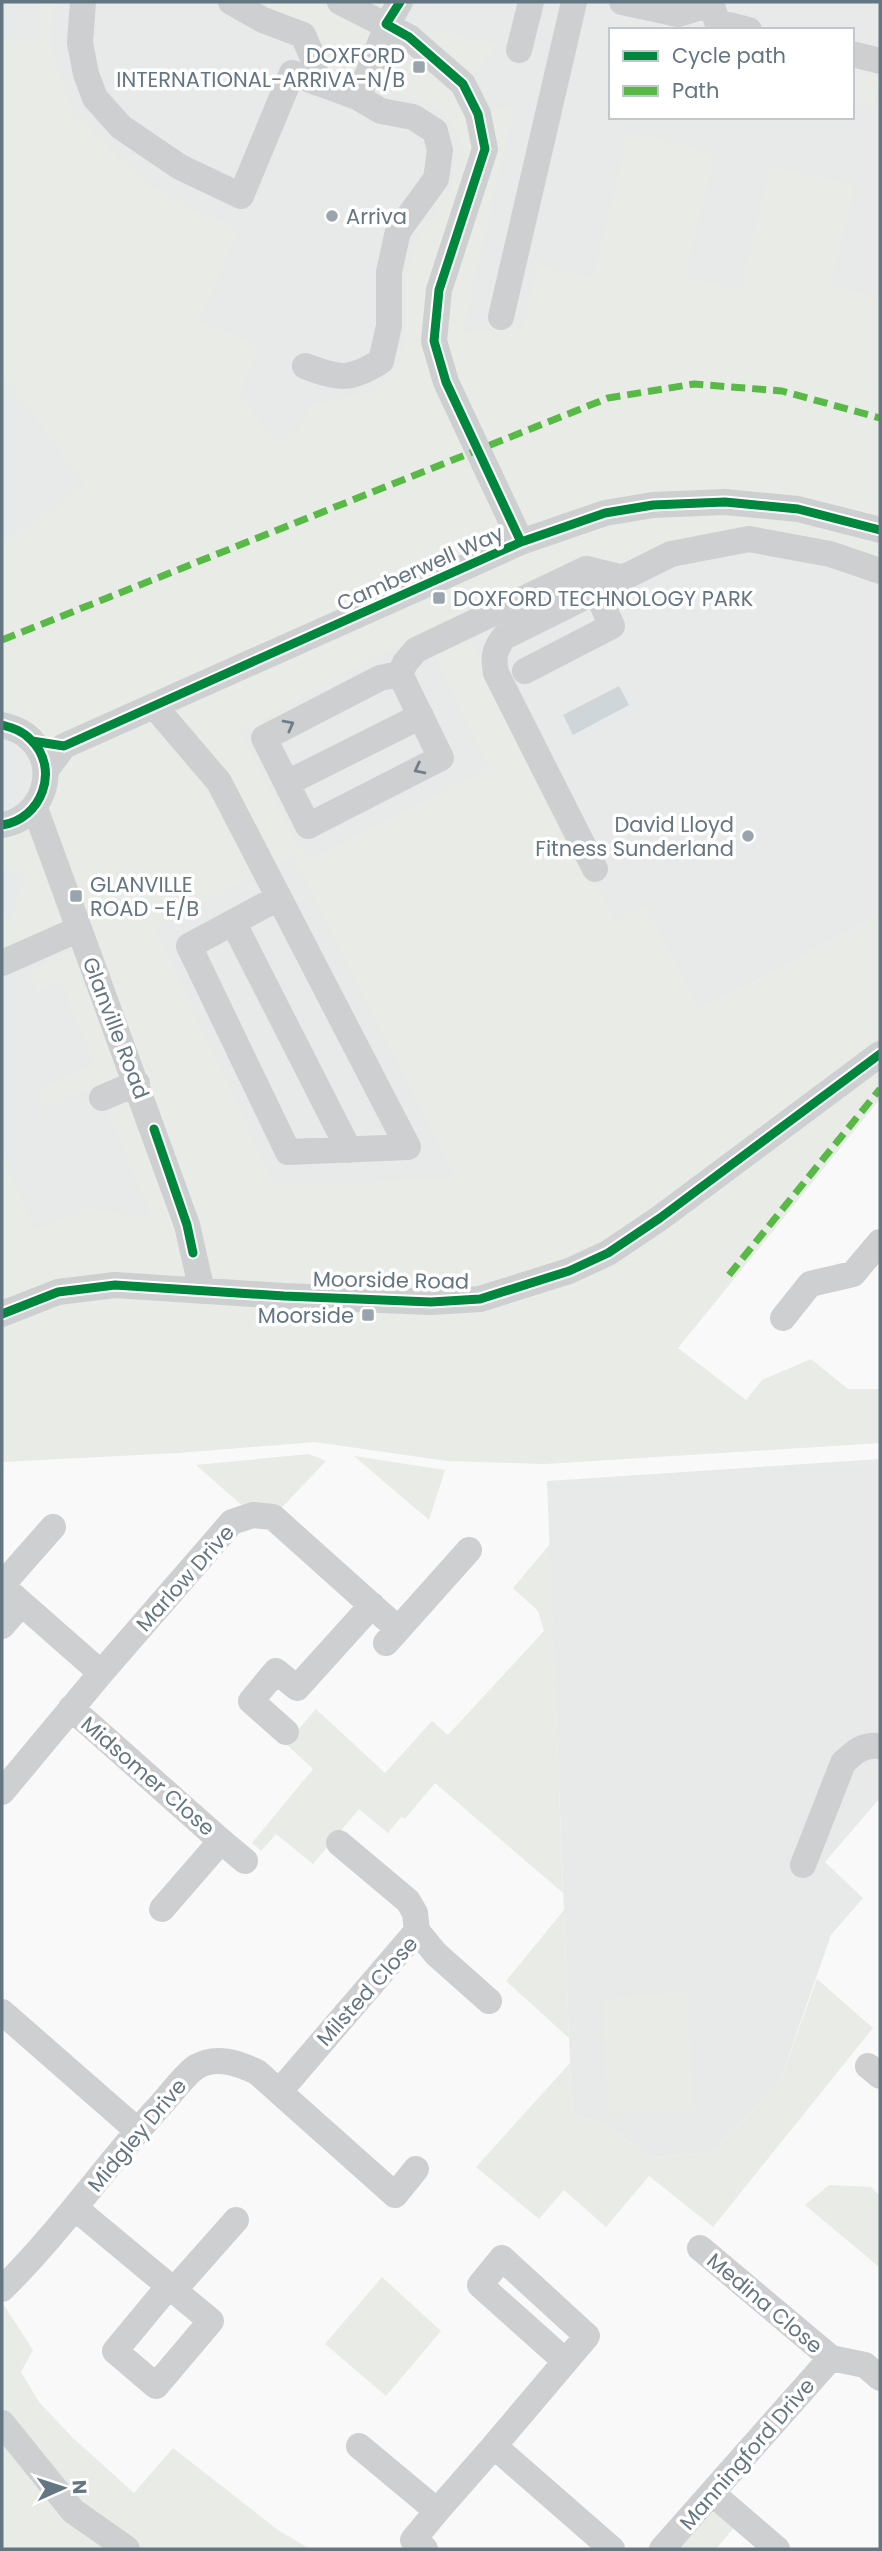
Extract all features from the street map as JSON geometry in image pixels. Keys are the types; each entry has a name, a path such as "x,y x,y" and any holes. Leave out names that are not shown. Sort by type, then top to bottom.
{"street":[{"path":"83,2 80,43 86,74 95,99 121,127 180,167 241,196 292,72 357,97 381,111 413,117 435,131 440,150 436,179 398,231 389,272 389,326 381,361 359,375 330,375 305,366"},
{"path":"231,2 263,20 303,35 313,58 317,83"},
{"path":"340,2 393,13 409,37 463,84 478,114 485,149 439,290 434,341 446,382 521,542"},
{"path":"519,50 531,2"},
{"path":"501,317 574,2"},
{"path":"622,2 678,14 712,3 717,22 741,28"},
{"path":"357,97 393,13"},
{"path":"854,54 880,61"},
{"name":"Camberwell Way","path":"46,770 64,746 521,542 605,513 653,505 725,502 798,509 880,530"},
{"path":"595,869 496,673 493,659 504,638 671,554 749,539 830,554 880,571"},
{"path":"400,674 416,650 586,569 623,578"},
{"path":"525,671 612,626 596,591"},
{"path":"400,674 441,758 308,826 264,738 380,677 400,674"},
{"path":"155,707 219,782 408,1147 288,1152 189,946 278,898"},
{"path":"287,783 421,716"},
{"path":"2,725 19,730 32,741 42,756 46,770 45,788 35,808 21,819 2,825"},
{"path":"32,741 64,746"},
{"name":"Glanville Road","path":"35,808 187,1225 202,1291"},
{"path":"233,922 349,1150"},
{"path":"2,963 79,929"},
{"name":"Moorside Road","path":"2,1314 58,1292 115,1285 431,1302 480,1299 569,1271 608,1253 660,1218 880,1054"},
{"path":"102,1098 137,1083"},
{"path":"783,1318 810,1284 852,1274 880,1242"},
{"name":"Marlow Drive","path":"2,1791 232,1522 253,1515 274,1517 372,1605 392,1636 469,1550"},
{"path":"2,1626 8,1592 53,1527"},
{"path":"8,1592 101,1673"},
{"path":"286,1732 251,1701 276,1671 297,1688 372,1605"},
{"name":"Midsomer Close","path":"71,1708 221,1841 162,1909"},
{"path":"803,1865 843,1763 855,1751 870,1745 880,1746"},
{"path":"221,1841 245,1861"},
{"path":"339,1843 408,1901 415,1913 417,1931"},
{"name":"Milsted Close","path":"279,2092 417,1931 436,1954 489,2001"},
{"path":"2,2012 138,2130"},
{"name":"Midgley Drive","path":"7,2281 75,2208 138,2130 195,2067 218,2060 240,2063 257,2072 395,2194 416,2169"},
{"path":"75,2208 172,2288 236,2220"},
{"name":"Medina Close","path":"700,2248 831,2358"},
{"path":"831,2358 865,2365 880,2378"},
{"name":"Manningford Drive","path":"662,2549 831,2358"},
{"path":"425,2549 413,2540 565,2361"},
{"path":"2,2423 73,2511 127,2549"},
{"path":"359,2446 437,2511"},
{"path":"494,2446 612,2549"},
{"path":"713,2494 777,2549"}],"shaded area":[{"path":"2,2 880,2 880,916 701,1010 482,1185 2,1314"},
{"path":"42,2 54,2 50,41 72,112 140,179 185,206 239,229 200,321 260,346 240,396 278,442 297,431 309,406 376,389 398,367 407,327 407,274 417,237 441,205 465,162 457,130 437,108 379,84 375,93 327,73 318,32 257,2 400,2 409,37 433,29 498,45 469,79 484,112 514,106 463,333 522,326 538,265 593,278 628,132 715,153 686,276 740,290 770,166 855,185 831,286 880,298 880,571 749,539 619,563 585,554 382,654 241,732 301,851 315,857 489,768 434,654 469,636 615,921 645,906 701,1010 880,916 880,1099 678,1348 746,1400 762,1380 811,1359 848,1389 880,1389 880,1443 545,1464 447,1461 315,1442 178,1453 2,1462 2,1154 35,1230 95,1205 97,1211 151,1216 102,1098 137,1083 79,930 47,929 8,947 2,946 2,918 11,920 25,876 2,866 2,825 35,808 32,741 2,725 2,545 85,484 2,374 2,41 38,42","holes":["292,856 456,1177 275,1185 155,928"]},
{"path":"854,71 880,77 874,108 854,103"},
{"path":"619,686 629,705 573,735 563,715"},
{"path":"74,950 120,1075 44,1109 36,1090 94,1064 60,982 36,992 28,971"},
{"path":"309,1454 326,1461 273,1517 253,1515 196,1465"},
{"path":"354,1456 445,1470 429,1520"},
{"path":"880,1459 880,1798 825,1862 863,1898 831,1935 780,2081 713,2152 653,2158 605,2125 572,2114 547,1481"},
{"path":"550,1544 563,1893 435,1783 405,1819 401,1817 388,1833 359,1809 313,1864 276,1834 261,1851 252,1843 313,1769 286,1744 316,1709 385,1773 432,1721 448,1735 544,1631 538,1611 513,1588"},
{"path":"564,1910 569,2038 506,1981"},
{"path":"817,1979 873,2028 713,2227 649,2176 606,2227 564,2190 539,2219 476,2167 570,2063 572,2114 605,2125 653,2158 713,2152 780,2081"},
{"path":"687,1993 694,2110 608,2115 602,1998"},
{"path":"829,2185 871,2187 880,2196 879,2267 805,2205"},
{"path":"382,2277 441,2331 386,2396 325,2344"},
{"path":"2,2302 33,2350 21,2372 39,2402 72,2437 134,2493 173,2448 278,2530 310,2549 2,2549"},
{"path":"713,2494 742,2518 716,2549 662,2549"}],"marked path":[{"path":"2,640 608,398 694,384 782,391 880,418"},
{"path":"729,1275 880,1089"}],"cycle path":[{"path":"400,2 386,24 409,37 463,84 478,114 485,149 439,290 434,341 446,382 521,542"},
{"path":"32,741 64,746 521,542 605,513 653,505 725,502 798,509 880,530"},
{"path":"2,725 21,732 31,740 45,765 42,792 36,804 16,821 2,825"},
{"path":"2,1314 58,1292 115,1285 431,1302 480,1299 569,1271 608,1253 660,1218 880,1054"},
{"path":"154,1129 187,1225 193,1253"}],"place":[{"name":"DOXFORD INTERNATIONAL-ARRIVA-N/B","path":"419,67"},
{"name":"Arriva","path":"332,216"},
{"name":"DOXFORD TECHNOLOGY PARK","path":"439,598"},
{"name":"David Lloyd Fitness Sunderland","path":"748,836"},
{"name":"GLANVILLE ROAD -E/B","path":"76,896"},
{"name":"Moorside","path":"368,1315"}]}
